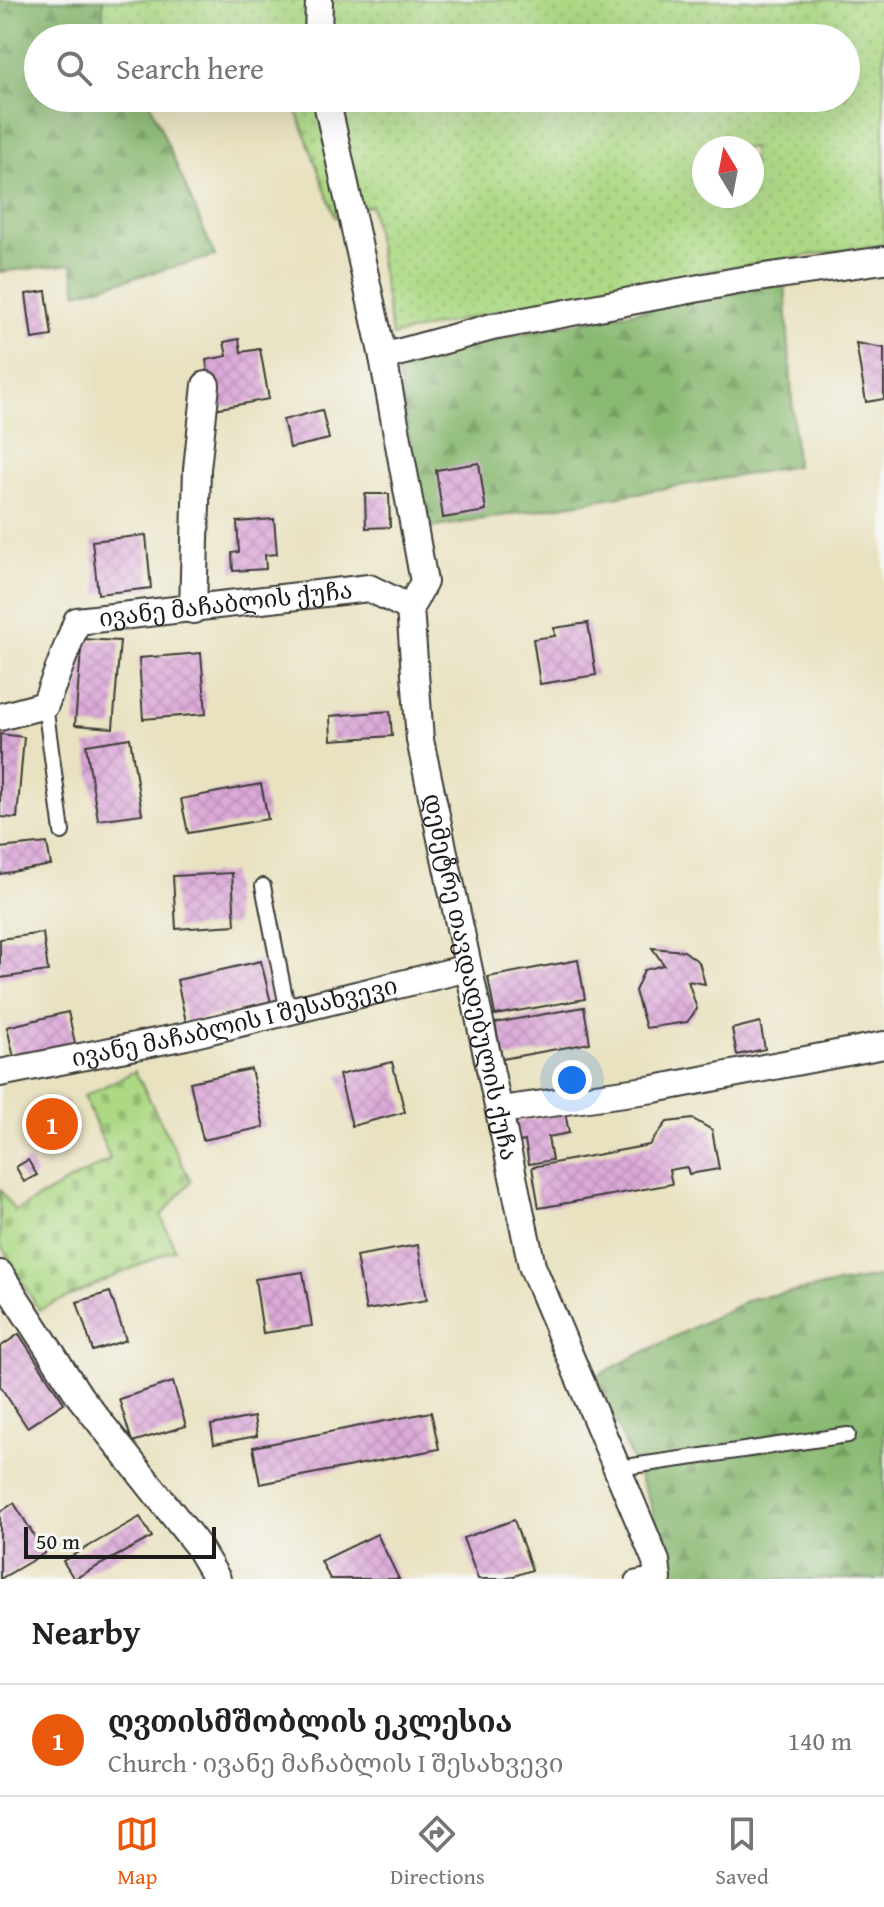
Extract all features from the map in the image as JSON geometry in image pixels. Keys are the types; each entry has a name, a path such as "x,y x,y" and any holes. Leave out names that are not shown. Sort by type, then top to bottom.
{"street":[{"path":"318,24 319,0"},
{"name":"დემეტრე თავდადებულის ქუჩა","path":"329,112 383,357 424,582 410,608 420,740 532,1266 656,1561 649,1577"},
{"path":"383,357 492,327 737,281 884,260"},
{"path":"193,610 197,469 206,385"},
{"name":"ივანე მაჩაბლის ქუჩა","path":"45,705 77,621 369,588 410,608"},
{"path":"0,717 45,705"},
{"name":"ივანე მაჩაბლის I შესახვევი","path":"0,1073 186,1036 468,968"},
{"path":"500,1110 701,1081 884,1045"},
{"path":"0,1274 80,1397 197,1545 217,1579"}],"lane":[{"path":"45,705 62,832"},
{"path":"263,886 288,1012"},
{"path":"618,1468 848,1435"}],"green space":[{"path":"0,0 103,0 103,24 24,24 24,112 154,112 215,256 77,293 72,264 0,272"},
{"path":"103,0 884,0 884,245 637,284 392,336 371,205 335,217 297,112 860,112 860,24 103,24"},
{"path":"785,283 796,466 425,529 396,363 527,332"},
{"path":"135,1071 191,1181 161,1216 175,1249 39,1310 0,1244 0,1189 15,1211 110,1159 84,1096"},
{"path":"884,1276 884,1579 661,1579 652,1507 596,1376 750,1299"}],"building":[{"path":"46,291 52,336 32,339 26,294"},
{"path":"239,339 241,352 260,349 269,399 214,409 206,360 227,356 224,342"},
{"path":"856,343 884,348 884,399 866,402"},
{"path":"322,410 329,439 290,448 283,420"},
{"path":"479,463 486,511 443,518 436,470"},
{"path":"365,494 389,494 390,527 366,528"},
{"path":"274,519 277,554 265,555 266,569 233,571 232,553 239,552 237,522"},
{"path":"146,535 151,588 98,594 92,541"},
{"path":"588,623 596,675 540,684 533,639 555,636 554,628"},
{"path":"82,639 120,641 113,728 75,725"},
{"path":"201,653 206,714 143,719 139,658"},
{"path":"390,711 392,736 331,740 330,716"},
{"path":"0,734 24,737 17,818 0,817"},
{"path":"130,738 142,814 98,820 86,745"},
{"path":"261,784 268,819 188,833 181,799"},
{"path":"47,843 51,865 0,874 0,848"},
{"path":"232,873 235,925 176,929 173,876"},
{"path":"43,933 48,971 0,978 0,939"},
{"path":"652,948 684,951 699,962 705,984 688,981 697,1009 687,1022 646,1028 635,991 644,970 664,965"},
{"path":"578,960 585,999 495,1015 488,977"},
{"path":"261,961 271,1003 186,1022 177,980"},
{"path":"584,1007 590,1043 502,1059 495,1023"},
{"path":"68,1012 76,1047 15,1062 7,1027"},
{"path":"760,1022 765,1049 737,1055 732,1029"},
{"path":"392,1062 405,1112 352,1126 339,1075"},
{"path":"251,1069 264,1127 203,1140 190,1082"},
{"path":"66,1100 78,1133 39,1147 26,1115"},
{"path":"565,1112 569,1133 548,1137 552,1160 529,1164 525,1141 515,1143 512,1123"},
{"path":"693,1119 712,1130 719,1169 689,1174 687,1167 669,1170 672,1184 539,1208 532,1167 649,1145 667,1122"},
{"path":"28,1160 37,1175 24,1182 16,1167"},
{"path":"418,1245 427,1300 366,1310 356,1256"},
{"path":"303,1272 312,1326 263,1333 255,1279"},
{"path":"110,1292 126,1340 93,1351 77,1302"},
{"path":"19,1334 64,1403 27,1427 0,1386 0,1347"},
{"path":"173,1382 186,1426 132,1442 119,1399"},
{"path":"431,1412 439,1449 260,1484 253,1447"},
{"path":"254,1417 257,1436 214,1444 211,1425"},
{"path":"14,1503 45,1553 0,1579 0,1512"},
{"path":"140,1517 152,1537 74,1579 63,1561"},
{"path":"514,1520 532,1570 505,1579 478,1579 463,1538"},
{"path":"377,1534 399,1579 330,1579 321,1561"}],"place":[{"name":"ღვთისმშობლის ეკლესია","path":"52,1124"}]}
